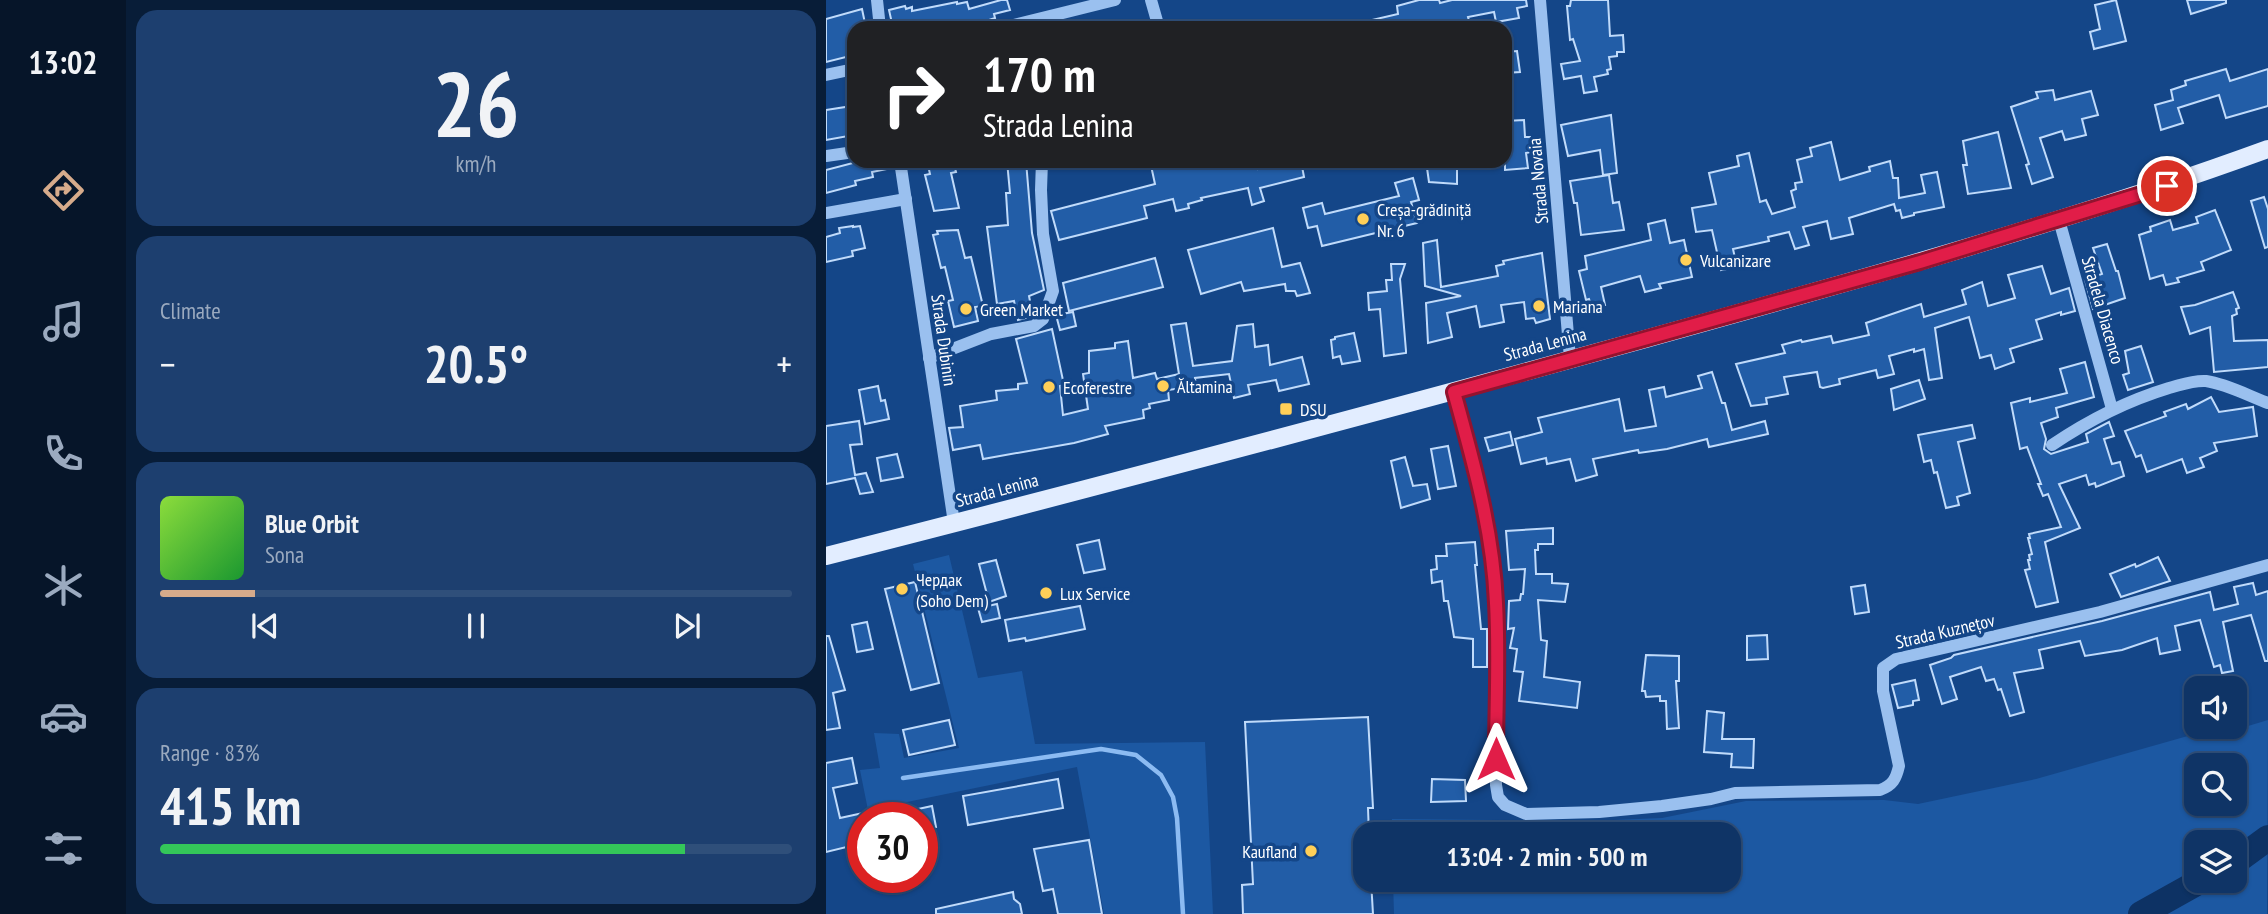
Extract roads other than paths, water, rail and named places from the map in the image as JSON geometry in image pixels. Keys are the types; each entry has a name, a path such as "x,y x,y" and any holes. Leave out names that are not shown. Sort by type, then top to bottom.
{"main road":[{"name":"Strada Lenina","path":"826,556 1454,392 1920,262 2167,186 2268,149"}],"street":[{"path":"877,0 879,21"},
{"path":"1030,21 1115,0"},
{"path":"1151,0 1157,21"},
{"name":"Strada Novaia","path":"1540,0 1570,359"},
{"path":"826,75 847,70"},
{"path":"826,156 847,153"},
{"name":"Strada Dubinin","path":"901,168 954,523"},
{"path":"929,358 990,334 1034,326 1043,319 1053,291 1043,234 1042,168"},
{"path":"826,213 906,199"},
{"name":"Stradela Diacenco","path":"2059,220 2112,409"},
{"path":"2052,445 2085,422 2112,409 2138,398 2192,382 2220,385 2268,403"},
{"name":"Strada Kuznețov","path":"1454,392 1482,500 1496,602 1496,785 1499,797 1505,805 1526,814 1600,812 1662,806 1735,793 1880,790 1891,786 1899,766 1882,691 1883,668 1887,663 2100,612 2268,565"}],"waterway":[{"path":"903,778 1101,749 1136,755 1161,775 1173,797 1177,818 1183,914"},
{"path":"2247,853 2268,838"},
{"path":"2141,914 2184,890"}],"place":[{"name":"Creșa-grădiniță Nr. 6","path":"1363,219"},
{"name":"Vulcanizare","path":"1686,260"},
{"name":"Mariana","path":"1539,306"},
{"name":"Green Market","path":"966,309"},
{"name":"Ăltamina","path":"1163,386"},
{"name":"Ecoferestre","path":"1049,387"},
{"name":"DSU","path":"1286,409"},
{"name":"Чердак (Soho Dem)","path":"902,589"},
{"name":"Lux Service","path":"1046,593"},
{"name":"Kaufland","path":"1311,851"}]}
